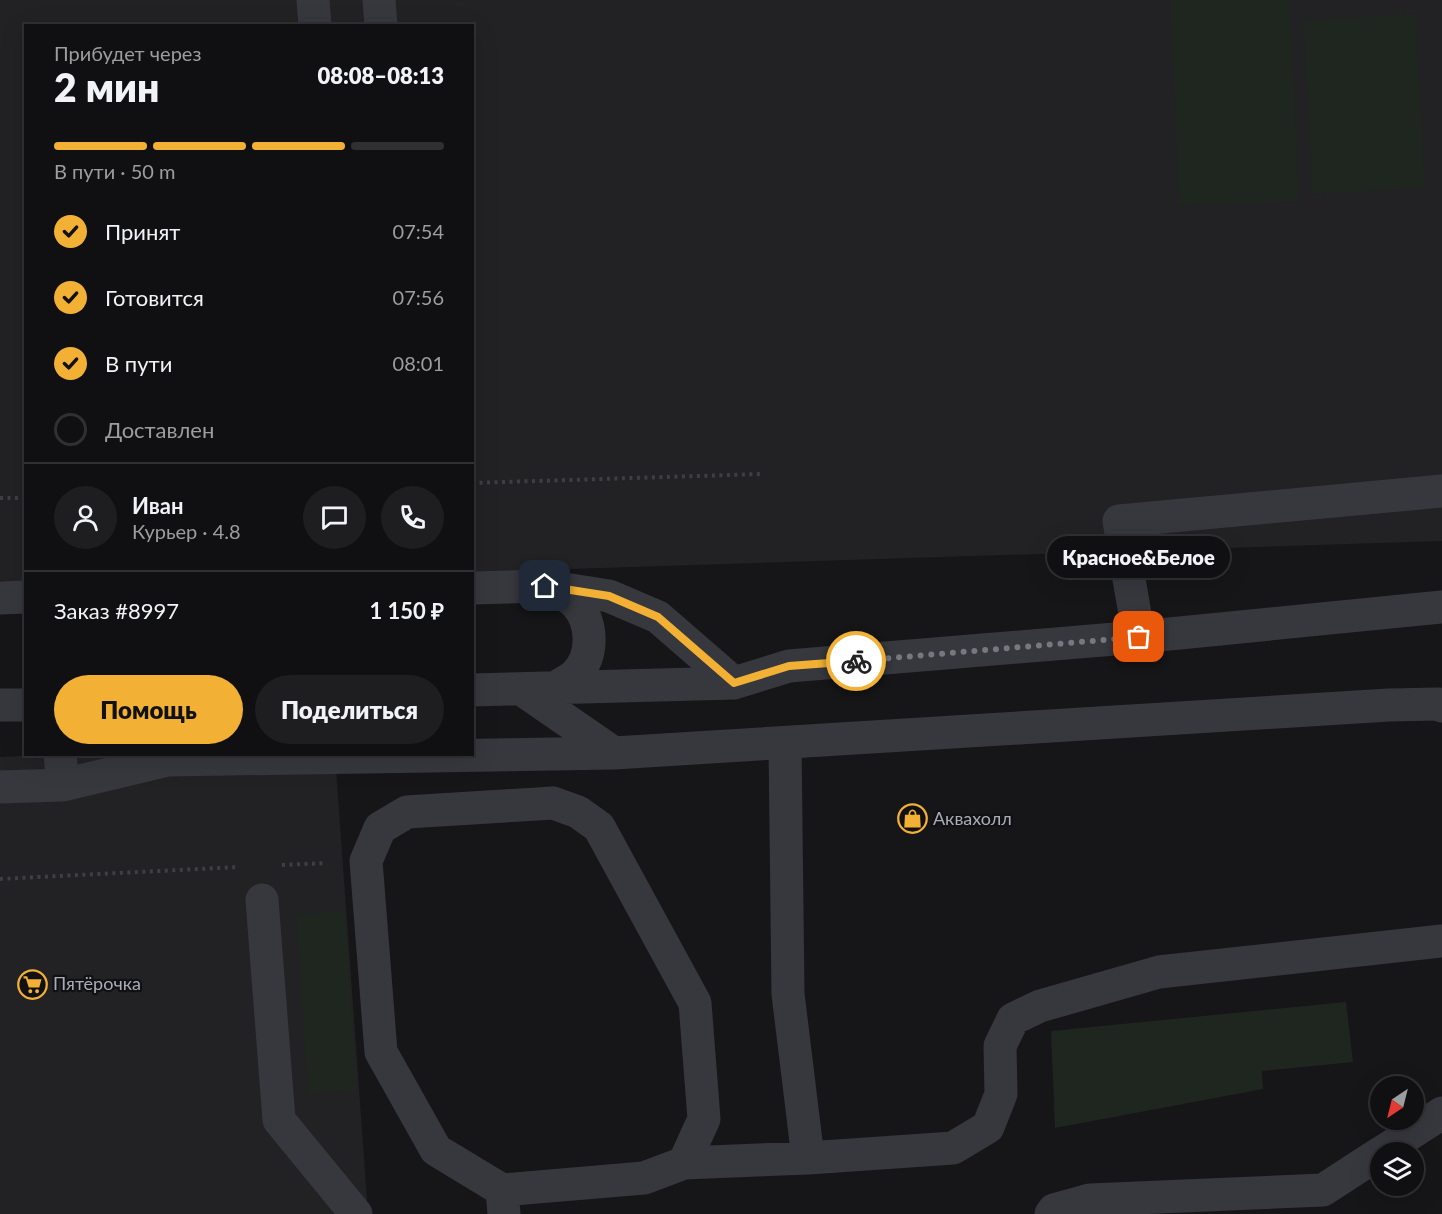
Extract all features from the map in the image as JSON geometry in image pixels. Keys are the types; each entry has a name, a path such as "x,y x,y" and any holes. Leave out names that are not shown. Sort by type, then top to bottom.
{"street":[{"path":"313,0 315,24"},
{"path":"379,0 381,24"},
{"path":"1139,637 1119,521 1442,491"},
{"path":"474,588 545,586 609,596 658,617 734,683"},
{"path":"545,586 562,593 576,604 586,617 590,635 585,662 575,674 555,688"},
{"path":"0,598 24,597"},
{"path":"474,690 734,683 789,666 1139,637 1442,607"},
{"path":"521,689 614,753"},
{"path":"474,755 614,753 1389,705 1439,704 1442,706"},
{"path":"0,705 24,705"},
{"path":"785,742 788,994 808,1158"},
{"path":"0,787 62,770 168,760 423,756"},
{"path":"684,1163 704,1119 695,1003 599,827 578,812 552,803 407,812 380,828 366,861 381,1052 436,1150 503,1202 644,1178 684,1163 808,1158 953,1148 988,1127 1001,1094 1000,1046 1013,1019 1040,1006 1159,972 1442,941"},
{"path":"262,900 279,1120 356,1214"},
{"path":"1398,1142 1442,1113"},
{"path":"1051,1214 1054,1210 1090,1200 1323,1191 1370,1160"}],"path":[{"path":"474,483 761,474"},
{"path":"0,498 24,498"},
{"path":"0,879 195,869"}],"shaded area":[{"path":"0,0 1442,0 1442,541 474,572 474,24 24,24 24,581 0,581"},
{"path":"1170,0 1290,0 1299,201 1179,206"},
{"path":"1416,14 1425,188 1312,194 1303,20"},
{"path":"335,756 368,1214 0,1214 0,757"},
{"path":"345,911 357,1091 308,1094 296,915"},
{"path":"1346,1002 1353,1062 1262,1071 1263,1089 1055,1128 1051,1031"}],"way so far":[{"path":"856,661 1139,637"}],"place":[{"name":"Красное&Белое","path":"1139,637"},
{"name":"Аквахолл","path":"912,819"},
{"name":"Пятёрочка","path":"32,984"}],"route":[{"path":"545,586 609,596 658,617 734,683 789,666 856,661"}]}
